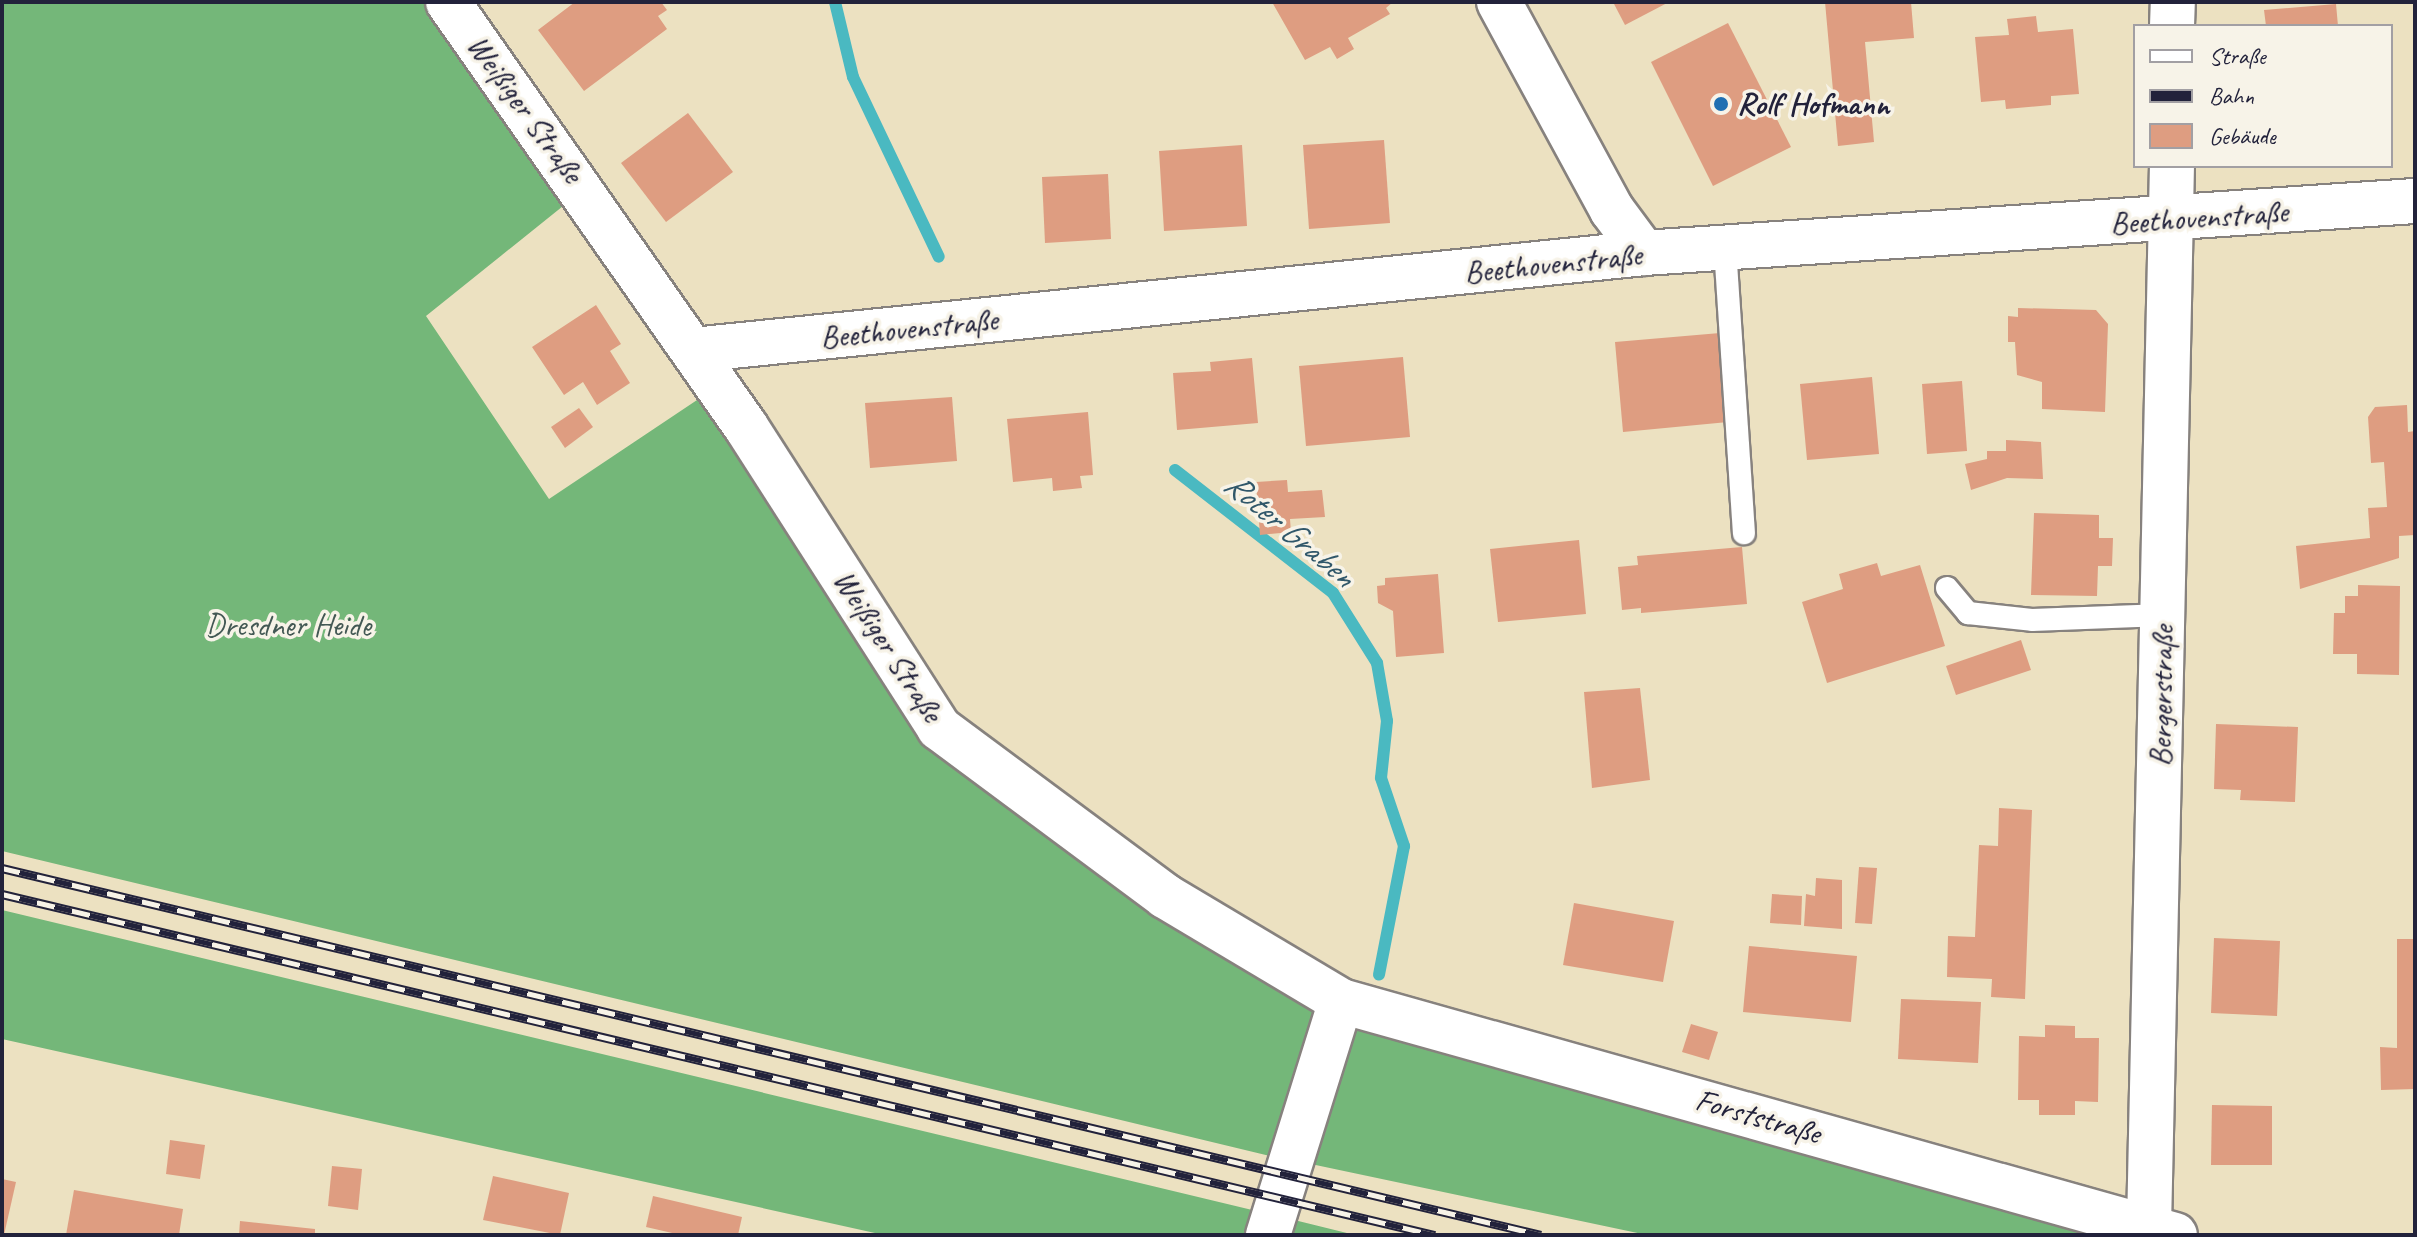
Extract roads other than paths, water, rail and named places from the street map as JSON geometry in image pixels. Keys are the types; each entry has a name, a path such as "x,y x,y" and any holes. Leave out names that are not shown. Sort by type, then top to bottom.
{"street":[{"name":"Weißiger Straße","path":"448,2 693,350 939,728 1165,896 1341,1001"},
{"path":"1499,2 1612,210 1644,253"},
{"path":"2172,24 2173,2"},
{"name":"Bergerstraße","path":"2162,1231 2164,615 2172,168"},
{"name":"Beethovenstraße","path":"693,350 1644,253 2172,221 2415,201"},
{"path":"1268,1235 1341,1001"},
{"name":"Forststraße","path":"1341,1001 2162,1231"}],"lane":[{"path":"1725,248 1744,533"},
{"path":"1947,588 1968,613 2032,620 2164,615"}],"waterway":[{"name":"Roter Graben","path":"835,2 853,77 939,257"},
{"name":"Roter Graben","path":"1175,470 1333,593 1377,663 1387,721 1381,778 1404,846 1379,975"}],"railway":[{"path":"2,868 1541,1235"},
{"path":"2,894 1435,1235"}],"place":[{"name":"Rolf Hofmann","path":"1721,104"}],"park label":[{"name":"Dresdner Heide","path":"288,625"}]}
